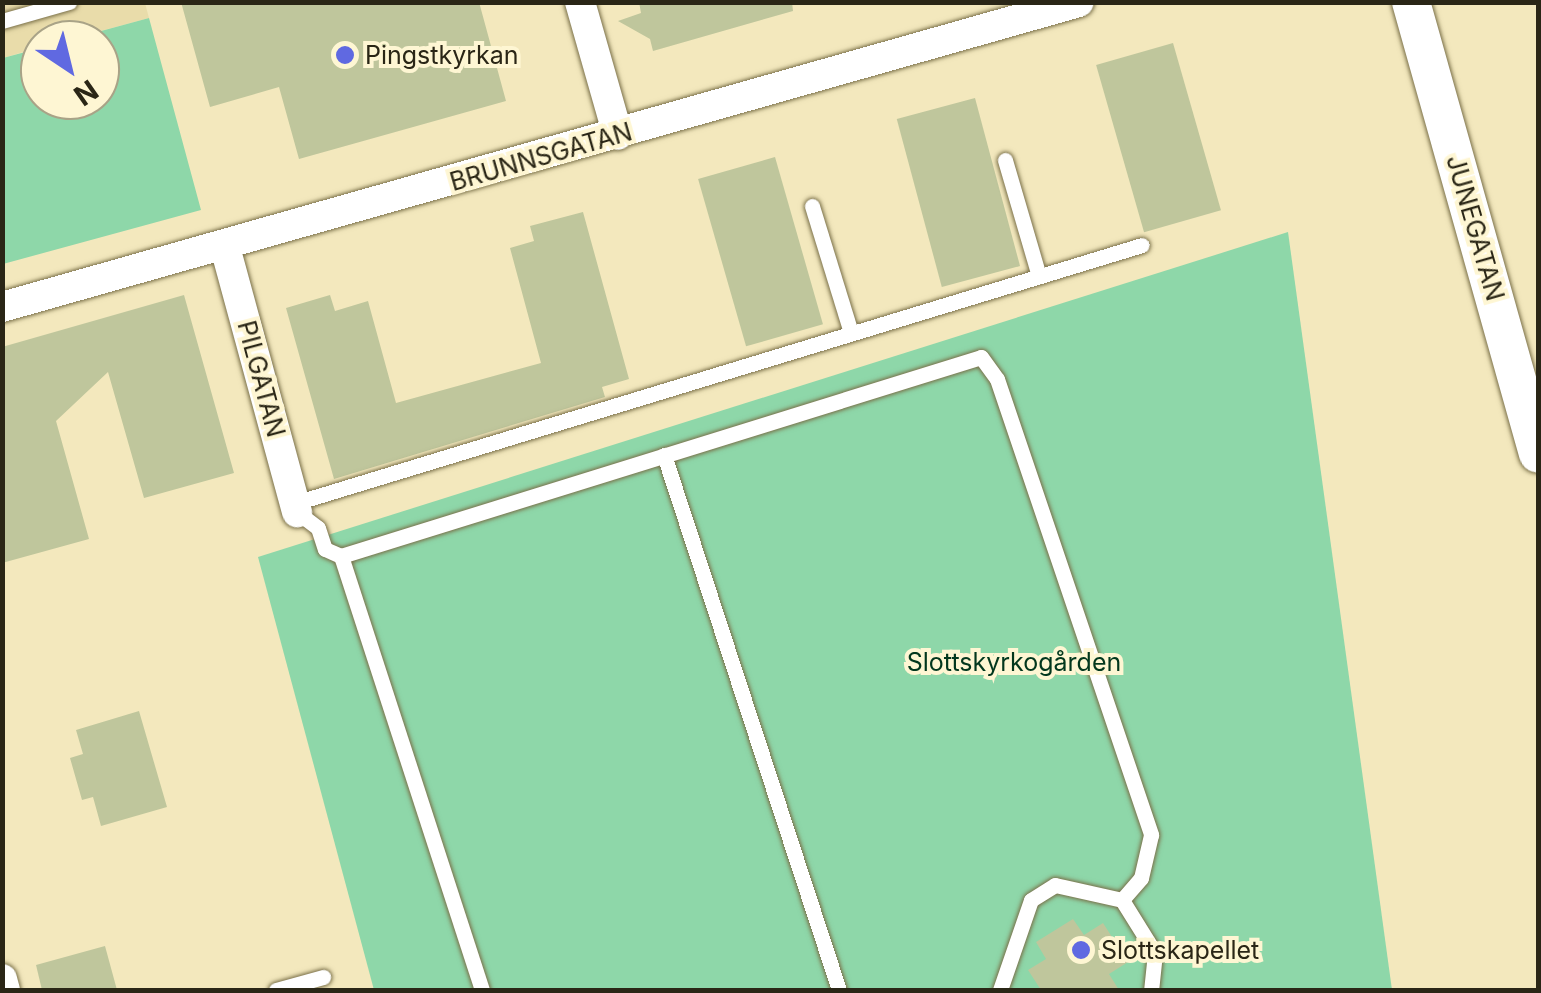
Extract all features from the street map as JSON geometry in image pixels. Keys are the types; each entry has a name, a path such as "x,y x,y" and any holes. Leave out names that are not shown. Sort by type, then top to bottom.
{"street":[{"path":"580,2 618,135"},
{"name":"BRUNNSGATAN","path":"2,307 1079,2"},
{"name":"JUNEGATAN","path":"1410,2 1538,453"},
{"name":"PILGATAN","path":"225,246 296,508"},
{"path":"2,979 6,990"}],"lane":[{"path":"2,21 69,2"},
{"path":"1005,160 1039,276"},
{"path":"812,206 851,333"},
{"path":"296,508 1142,244"},
{"path":"296,508 318,528 325,549 341,556 981,358 997,379 1150,835 1141,878 1122,900"},
{"path":"664,455 839,990"},
{"path":"341,556 482,990"},
{"path":"1000,990 1031,900 1055,886 1122,900 1154,953 1151,990"},
{"path":"276,990 324,977"}],"shaded area":[{"path":"3,3 145,3 149,18 120,26 120,20 20,20 20,53 3,58"}],"green space":[{"path":"149,18 201,210 3,264 3,58 20,53 20,120 120,120 120,26"},
{"name":"Slottskyrkogården","path":"1288,232 1392,990 374,990 258,557"}],"building":[{"name":"Pingstkyrkan","path":"181,2 479,2 506,101 299,159 279,87 210,107"},
{"path":"639,2 792,2 793,11 653,51 650,39 618,21 641,13"},
{"path":"1173,43 1221,210 1144,232 1096,65"},
{"path":"975,98 1020,266 942,287 897,119"},
{"path":"775,157 823,324 746,346 698,179"},
{"path":"583,212 629,379 602,387 605,397 334,479 286,308 330,295 335,311 368,301 396,403 541,363 510,248 534,241 530,226"},
{"path":"184,295 234,473 144,498 108,372 56,421 89,539 2,563 2,347"},
{"path":"139,711 167,807 101,826 93,797 82,800 70,758 83,754 76,730"},
{"name":"Slottskapellet","path":"1073,919 1084,935 1103,923 1128,962 1109,974 1119,990 1041,990 1028,970 1046,959 1036,942"},
{"path":"105,946 117,990 42,990 36,965"}],"place":[{"name":"Pingstkyrkan","path":"345,55"},
{"name":"Slottskapellet","path":"1081,950"}]}
